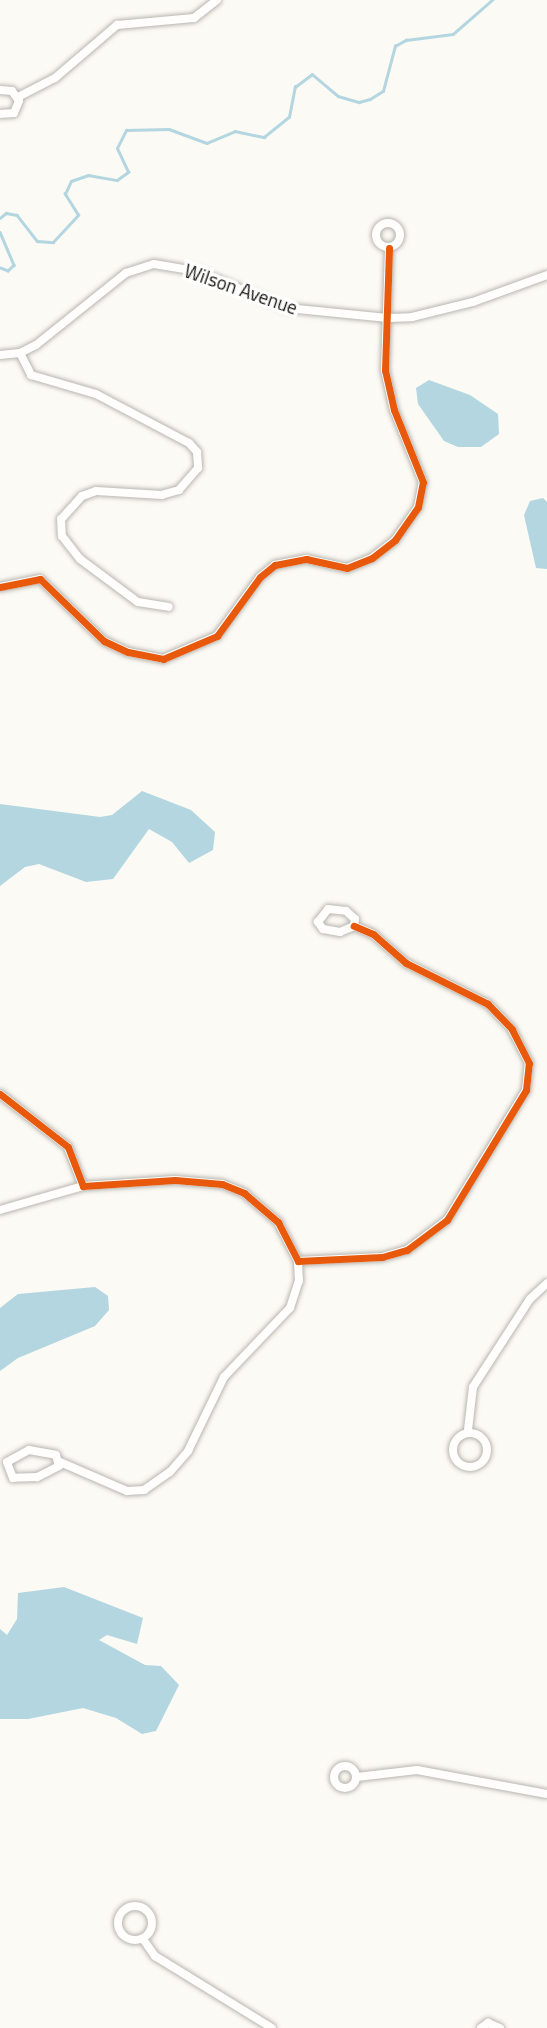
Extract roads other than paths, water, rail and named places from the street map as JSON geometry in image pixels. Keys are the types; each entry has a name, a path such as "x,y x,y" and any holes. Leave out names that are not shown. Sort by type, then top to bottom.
{"street":[{"path":"0,114 14,113 18,97 55,78 117,25 194,18 217,0"},
{"path":"0,90 12,91 18,97"},
{"path":"0,587 40,579 104,641 128,652 163,659 217,636 260,576 275,565 306,559 348,568 372,558 409,525 424,482 388,389 390,248"},
{"name":"Wilson Avenue","path":"0,355 20,353 60,330 126,273 154,264 196,271 287,308 388,318 412,317 473,302 547,275"},
{"path":"20,353 31,375 96,394 189,443 197,452 198,468 179,490 162,495 96,491 82,496 61,519 62,536 80,559 138,602 169,607"},
{"path":"298,1261 394,1254 429,1237 447,1220 530,1079 520,1044 488,1003 406,963 373,934 354,926"},
{"path":"0,1094 68,1147 83,1186"},
{"path":"0,1210 83,1186 175,1180 222,1184 244,1193 278,1222 298,1261 299,1281 290,1308 270,1334 224,1377 183,1459 161,1480 144,1490 127,1491 61,1462 51,1453 29,1450 10,1458 6,1469 23,1481 54,1470 61,1462"},
{"path":"468,1430 483,1439 487,1450 484,1461 469,1468 459,1464 453,1448 468,1430 473,1387 530,1299 547,1283"},
{"path":"357,1777 417,1770 547,1794"},
{"path":"139,1906 151,1916 150,1931 143,1939 126,1939 119,1930 120,1914 128,1907 139,1906"},
{"path":"143,1939 155,1956 272,2028"},
{"path":"481,2028 488,2023 500,2028"}],"water":[{"path":"429,380 470,395 498,414 499,434 481,447 458,447 444,441 418,404 416,388"},
{"path":"543,498 547,502 547,569 536,568 524,515 530,501"},
{"path":"142,791 191,810 215,832 213,850 189,863 172,842 149,829 113,879 86,882 39,864 25,867 0,886 0,804 100,817 112,815"},
{"path":"95,1287 108,1296 109,1310 95,1326 18,1358 0,1371 0,1308 18,1294"},
{"path":"64,1587 143,1618 137,1644 107,1635 99,1640 145,1665 161,1666 179,1685 156,1731 142,1734 116,1718 83,1708 28,1719 0,1719 0,1629 7,1635 17,1619 18,1593"}],"waterway":[{"path":"0,218 6,213 17,215 37,241 53,242 78,215 65,194 71,181 88,175 117,180 128,172 117,148 126,130 169,129 207,143 235,131 264,137 289,117 295,87 312,74 338,96 359,102 370,99 383,91 395,46 406,40 453,34 492,0"},
{"path":"0,232 14,265 8,271 0,268"}]}
